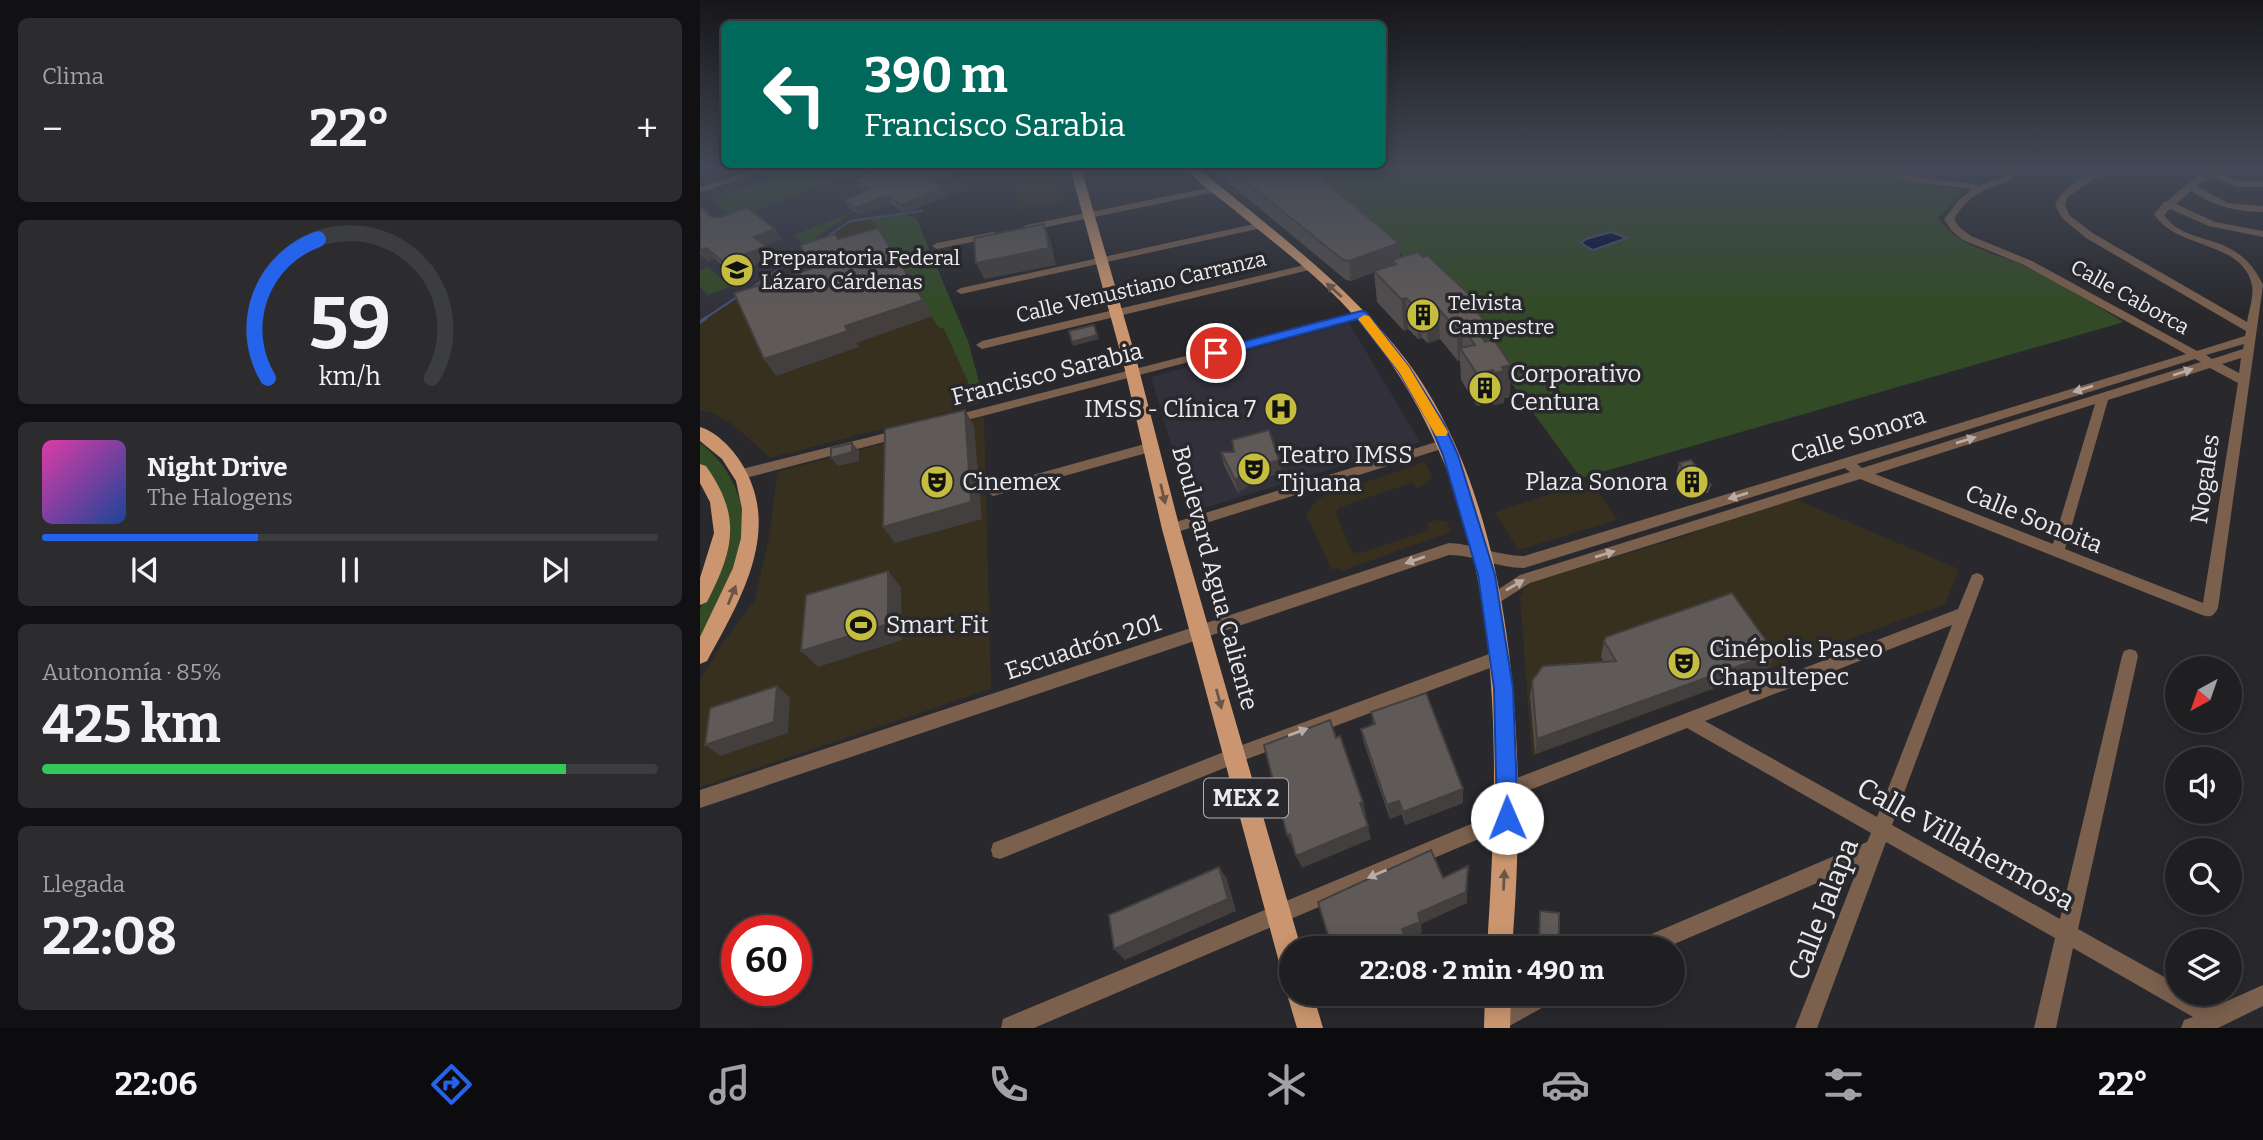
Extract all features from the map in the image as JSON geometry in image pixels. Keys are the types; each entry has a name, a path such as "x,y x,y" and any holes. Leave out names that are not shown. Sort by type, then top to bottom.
{"main road":[{"name":"Boulevard Agua Caliente","path":"1090,216 1171,529 1285,936"},
{"path":"1248,216 1361,314 1404,370 1446,443 1481,552 1500,657 1507,790 1501,936"},
{"path":"700,432 718,444 742,474 752,510 750,542 726,611 700,655"},
{"path":"700,470 712,484 722,508 723,536 716,566 700,597"},
{"path":"1304,1006 1310,1028"},
{"path":"1497,1025 1498,1006"}],"street":[{"path":"1017,230 1085,216"},
{"name":"Calle Caborca","path":"1951,216 1949,219 1955,229 1967,238 2028,263 2137,325 2242,380"},
{"path":"2065,216 2090,236 2250,340"},
{"path":"2160,216 2160,219 2179,232 2237,256 2263,262"},
{"path":"2194,216 2212,224 2263,234"},
{"path":"961,291 1259,226"},
{"path":"937,246 1005,232"},
{"name":"Nogales","path":"2207,611 2210,608 2258,286 2251,267 2237,256"},
{"name":"Calle Venustiano Carranza","path":"982,345 1309,267"},
{"name":"Francisco Sarabia","path":"936,424 1361,314"},
{"path":"2137,325 2161,343 2164,351 2161,365"},
{"name":"Calle Sonora","path":"1481,552 1499,562 1524,562 2161,365 2250,340"},
{"name":"Calle Sonora","path":"1492,601 1525,579 2210,363 2250,340"},
{"path":"2057,553 2103,397"},
{"path":"742,474 910,431"},
{"path":"1171,529 1446,443"},
{"path":"993,491 1152,447"},
{"name":"Calle Sonoita","path":"1847,462 1859,473 2207,611"},
{"name":"Escuadrón 201","path":"700,799 1449,549 1466,548 1481,552"},
{"name":"Calle Jalapa","path":"1806,1028 1977,579"},
{"path":"1507,790 1965,613"},
{"path":"2045,1028 2130,656"},
{"path":"1000,850 1234,756 1500,657"},
{"name":"Calle Villahermosa","path":"1688,720 2216,1018"},
{"path":"1011,1027 1507,818"},
{"path":"1670,936 1876,848"},
{"path":"2192,1028 2263,996"},
{"path":"1497,1025 1528,1006"}],"shaded area":[{"path":"700,216 881,216 848,220 700,320"},
{"path":"871,219 938,327 944,328 972,391 974,405 770,458 734,425 710,412 700,410 700,324 851,222"},
{"path":"1611,232 1627,238 1593,250 1581,243 1586,239"},
{"name":"IMSS - Clínica 7","path":"1349,323 1420,442 1191,512 1151,377"},
{"path":"984,417 991,689 700,787 700,681 719,648 755,600 770,533 777,472"},
{"path":"1425,462 1432,477 1426,484 1416,488 1413,482 1338,508 1336,514 1352,552 1360,553 1429,530 1427,523 1435,520 1447,522 1451,532 1341,571 1337,568 1332,570 1306,514 1319,498"},
{"path":"1591,481 1617,520 1518,550 1495,512"},
{"path":"1797,500 1959,569 1945,604 1532,756 1520,598 1524,589 1534,581 1689,535 1715,522 1784,501"}],"green space":[{"path":"842,216 848,216 804,246 794,235"},
{"path":"898,216 916,218 968,341 984,400 974,405 972,391 944,329 938,327 871,219"},
{"path":"1356,216 1940,216 1938,218 1947,228 1969,244 2045,276 2124,322 1581,478 1471,328 1433,281"},
{"path":"708,267 730,287 708,295 700,287 700,270"},
{"path":"700,443 712,453 731,478 742,508 744,524 736,566 700,639 700,610 725,540 700,466"}],"building":[{"path":"700,216 758,216 775,229 754,237 766,246 724,263 707,248 700,250"},
{"path":"1288,216 1367,216 1399,243 1349,261 1343,260"},
{"path":"1044,224 1049,248 976,263 974,238"},
{"path":"878,228 923,300 845,326 848,331 764,359 734,293 811,269 800,245 835,234 838,239"},
{"path":"1418,252 1423,257 1427,255 1471,296 1465,298 1485,321 1473,325 1485,342 1494,340 1511,365 1502,367 1504,371 1495,373 1493,370 1477,374 1460,348 1475,345 1463,328 1457,330 1438,308 1426,312 1421,306 1416,308 1406,298 1401,299 1374,271 1396,264 1392,260"},
{"path":"1094,325 1097,335 1072,342 1069,331"},
{"name":"Cinemex","path":"965,410 971,502 883,527 885,429"},
{"path":"1269,430 1279,460 1255,467 1235,480 1221,452 1234,452 1232,440"},
{"path":"852,443 852,452 831,458 831,448"},
{"path":"1691,460 1711,485 1702,484 1700,490 1679,463"},
{"path":"888,571 888,624 801,651 806,595"},
{"path":"1732,593 1775,653 1537,739 1532,681 1543,666 1616,661 1604,641 1606,637"},
{"path":"777,686 774,722 705,745 710,708"},
{"path":"1426,693 1463,789 1403,812 1399,801 1387,805 1361,729 1375,724 1371,712"},
{"path":"1330,720 1336,738 1340,736 1363,802 1360,803 1368,826 1296,856 1290,834 1287,835 1264,745"},
{"path":"1431,850 1443,878 1468,866 1466,892 1418,913 1420,922 1402,929 1404,935 1401,936 1328,936 1318,902"},
{"path":"1219,867 1228,899 1114,949 1109,915"},
{"path":"1540,911 1559,913 1559,936 1539,936"}],"waterway":[{"path":"825,238 850,221 886,216"},
{"path":"747,291 807,250"},
{"path":"704,319 737,297"},
{"path":"700,322 706,318"}],"slow traffic":[{"path":"1364,319 1404,370 1441,432"}],"place":[{"name":"Preparatoria Federal Lázaro Cárdenas","path":"737,270"},
{"name":"Telvista Campestre","path":"1423,315"},
{"name":"Corporativo Centura","path":"1485,388"},
{"name":"IMSS - Clínica 7","path":"1281,409"},
{"name":"Teatro IMSS Tijuana","path":"1254,469"},
{"name":"Cinemex","path":"937,482"},
{"name":"Plaza Sonora","path":"1692,482"},
{"name":"Smart Fit","path":"861,625"},
{"name":"Cinépolis Paseo Chapultepec","path":"1684,663"}],"route":[{"path":"1216,353 1361,314 1404,370 1437,424 1451,455 1487,575 1504,688 1507,818"}]}
